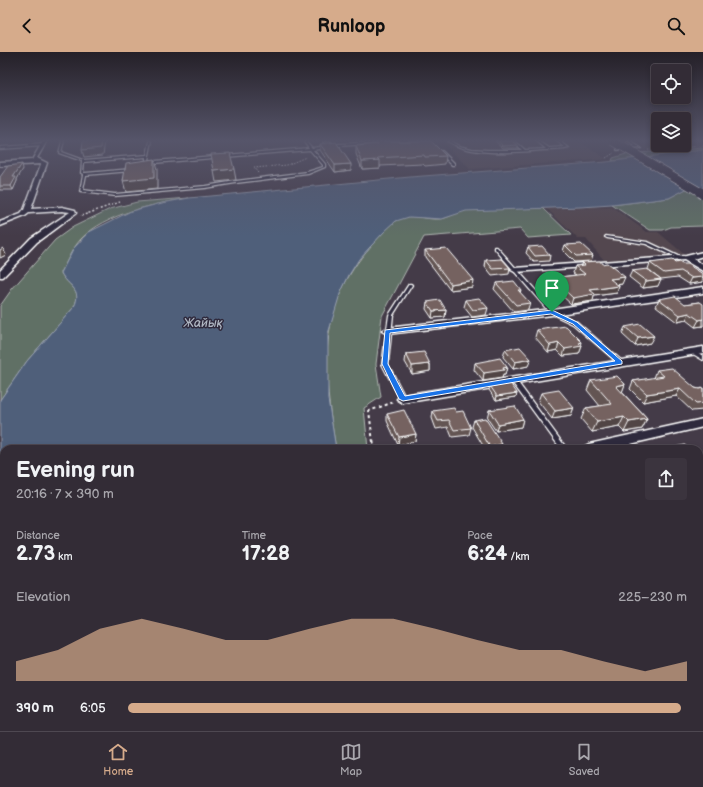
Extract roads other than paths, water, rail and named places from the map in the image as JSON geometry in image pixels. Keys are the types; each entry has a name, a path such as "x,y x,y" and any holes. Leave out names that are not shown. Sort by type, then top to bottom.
{"main road":[{"path":"667,173 703,194"}],"street":[{"path":"0,224 23,215 27,211 41,173"},
{"path":"0,275 34,240 73,213 73,211 62,209 27,211"},
{"path":"514,270 683,258 703,254"},
{"path":"683,258 703,269"},
{"path":"387,331 552,312 703,290"},
{"path":"403,399 620,362 700,353"},
{"path":"606,445 703,423"}],"lane":[{"path":"82,173 85,174 100,173"},
{"path":"85,174 81,191 115,195 206,187 309,173"},
{"path":"607,237 647,243 683,258"},
{"path":"496,248 552,312 575,323 620,362"},
{"path":"403,399 385,364 387,331 391,315 410,285"},
{"path":"514,381 561,445"}],"water":[{"name":"Жайық","path":"466,173 703,173 703,188 688,188 669,198 581,207 466,211 442,219 409,217 396,221 359,259 349,275 340,294 328,334 328,399 335,445 0,445 0,400 27,361 74,307 77,296 76,292 61,273 73,249 89,232 131,211 189,198"}]}
